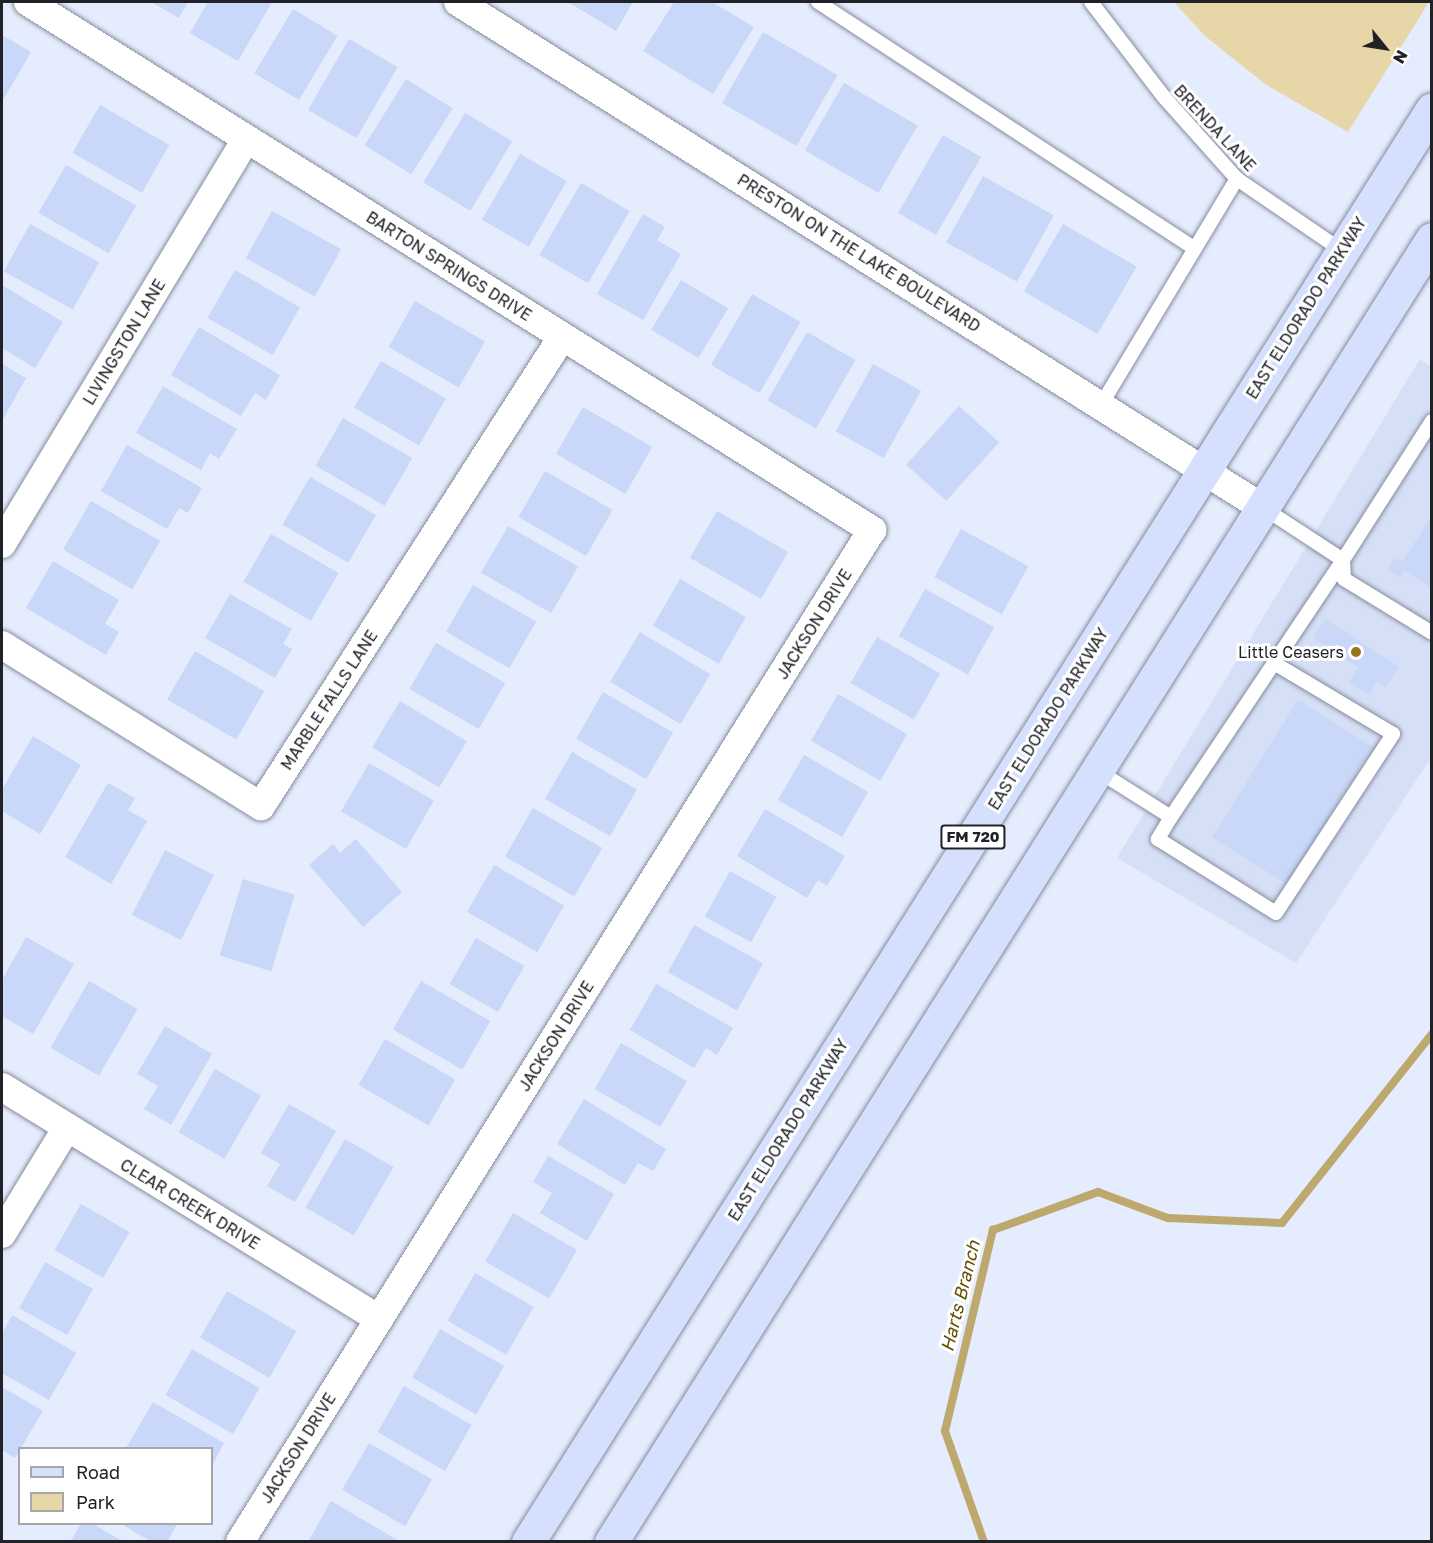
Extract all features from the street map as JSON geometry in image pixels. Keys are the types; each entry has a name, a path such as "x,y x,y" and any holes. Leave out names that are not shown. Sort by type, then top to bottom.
{"main road":[{"name":"EAST ELDORADO PARKWAY","path":"528,1542 1205,471 1424,120"},
{"path":"611,1542 1098,771 1260,506 1431,239"}],"street":[{"name":"BARTON SPRINGS DRIVE","path":"28,2 872,530"},
{"name":"PRESTON ON THE LAKE BOULEVARD","path":"458,2 1260,506"},
{"name":"LIVINGSTON LANE","path":"2,544 246,140"},
{"name":"MARBLE FALLS LANE","path":"2,645 261,806 562,337"},
{"name":"JACKSON DRIVE","path":"240,1542 872,530"},
{"name":"CLEAR CREEK DRIVE","path":"2,1088 379,1319"},
{"path":"2,1234 66,1129"}],"lane":[{"path":"818,2 1192,247"},
{"name":"BRENDA LANE","path":"1091,2 1162,96 1237,179 1341,250"},
{"path":"1101,405 1192,247 1237,179"},
{"path":"1274,663 1393,734 1276,913 1158,839 1171,818 1274,663 1343,560 1431,421"},
{"path":"1260,506 1343,560"},
{"path":"1343,560 1344,579 1431,633"},
{"path":"1098,771 1171,818"}],"shaded area":[{"path":"1420,359 1432,368 1431,758 1296,963 1117,858"}],"green space":[{"path":"1174,2 1429,2 1348,132 1265,84 1205,36"}],"building":[{"path":"151,2 188,2 179,18"},
{"path":"208,2 272,2 238,61 190,33"},
{"path":"568,2 633,2 616,31"},
{"path":"674,2 712,2 754,27 713,94 643,51"},
{"path":"293,9 338,36 299,100 254,73"},
{"path":"763,32 837,75 796,146 722,103"},
{"path":"2,35 31,52 2,102"},
{"path":"349,39 397,67 356,138 308,110"},
{"path":"406,79 453,108 411,174 365,145"},
{"path":"844,83 918,125 879,193 805,151"},
{"path":"100,105 169,145 142,193 73,153"},
{"path":"465,113 512,141 470,211 423,182"},
{"path":"943,135 981,157 936,235 898,213"},
{"path":"520,154 567,181 529,247 482,220"},
{"path":"66,165 136,206 109,253 38,213"},
{"path":"983,176 1054,215 1017,282 946,242"},
{"path":"581,183 629,211 588,283 540,255"},
{"path":"272,211 341,249 315,297 246,258"},
{"path":"643,214 665,227 657,240 681,254 643,320 597,294"},
{"path":"30,224 99,262 73,310 4,271"},
{"path":"1063,224 1137,266 1098,334 1024,292"},
{"path":"235,270 300,308 272,355 208,318"},
{"path":"681,280 728,308 698,358 651,330"},
{"path":"2,285 63,322 35,368 2,348"},
{"path":"752,294 800,322 759,393 711,365"},
{"path":"415,301 485,342 459,387 388,347"},
{"path":"199,327 280,375 266,400 255,393 241,416 171,375"},
{"path":"807,332 855,360 816,428 768,400"},
{"path":"381,361 446,398 419,445 354,408"},
{"path":"2,364 26,378 2,421"},
{"path":"873,364 921,391 884,458 836,431"},
{"path":"163,386 237,429 219,459 210,453 201,470 136,433"},
{"path":"959,406 999,442 946,501 906,465"},
{"path":"583,407 652,447 625,494 556,454"},
{"path":"343,418 412,458 385,506 316,466"},
{"path":"127,445 202,488 188,513 179,508 167,529 101,491"},
{"path":"545,471 613,510 586,556 518,517"},
{"path":"310,477 376,515 348,563 283,525"},
{"path":"91,501 160,541 132,589 63,549"},
{"path":"717,511 788,552 761,599 690,558"},
{"path":"1432,516 1432,588 1404,570 1400,577 1388,570 1395,558 1402,562"},
{"path":"508,526 578,566 551,613 481,573"},
{"path":"961,529 1028,566 1002,614 934,577"},
{"path":"271,534 339,573 311,621 243,582"},
{"path":"53,561 119,600 105,624 119,632 106,655 26,608"},
{"path":"680,579 746,617 719,664 653,626"},
{"path":"473,585 536,622 509,668 446,632"},
{"path":"925,589 994,627 968,675 899,636"},
{"path":"230,594 292,629 283,644 292,649 275,678 205,638"},
{"name":"Little Ceasers","path":"1325,619 1399,667 1386,687 1377,682 1369,695 1349,682 1358,667 1313,638"},
{"path":"640,632 710,674 680,724 610,682"},
{"path":"877,637 940,674 914,719 850,683"},
{"path":"436,643 505,683 479,729 410,689"},
{"path":"195,651 264,691 236,739 167,699"},
{"path":"603,692 673,732 646,779 576,739"},
{"path":"838,694 907,734 880,781 811,741"},
{"path":"1298,700 1373,747 1287,884 1212,837"},
{"path":"400,701 467,741 439,787 372,747"},
{"path":"33,736 81,765 40,834 2,811 2,790"},
{"path":"572,752 637,790 610,836 545,799"},
{"path":"804,755 868,792 842,837 778,800"},
{"path":"369,763 434,800 406,849 341,811"},
{"path":"108,783 135,798 128,810 147,821 111,884 65,857"},
{"path":"533,808 602,848 574,896 505,856"},
{"path":"765,809 845,856 827,886 818,880 807,898 737,856"},
{"path":"356,839 402,892 363,927 309,865 333,844 340,853"},
{"path":"165,850 214,875 181,940 132,915"},
{"path":"494,865 564,905 537,952 467,912"},
{"path":"730,871 776,897 751,942 705,916"},
{"path":"243,879 295,895 271,971 220,956"},
{"path":"694,925 763,963 737,1011 668,972"},
{"path":"26,937 74,964 33,1034 2,1016 2,980"},
{"path":"476,938 524,966 498,1012 450,984"},
{"path":"89,981 137,1009 99,1076 51,1048"},
{"path":"421,981 490,1021 462,1069 393,1029"},
{"path":"656,984 733,1028 717,1055 706,1048 694,1068 630,1030"},
{"path":"165,1026 212,1054 171,1125 144,1109 158,1086 137,1074"},
{"path":"385,1039 455,1080 429,1125 359,1085"},
{"path":"621,1043 687,1081 660,1127 594,1089"},
{"path":"215,1069 261,1096 224,1159 178,1132"},
{"path":"584,1099 666,1149 653,1171 638,1163 625,1185 557,1144"},
{"path":"289,1104 336,1131 295,1202 267,1186 280,1164 261,1153"},
{"path":"345,1139 393,1167 354,1235 305,1207"},
{"path":"548,1156 614,1194 587,1241 540,1213 552,1193 533,1182"},
{"path":"81,1204 129,1232 103,1278 54,1250"},
{"path":"513,1213 577,1250 549,1298 485,1261"},
{"path":"45,1262 93,1289 67,1335 19,1308"},
{"path":"475,1273 534,1307 506,1355 447,1321"},
{"path":"227,1291 296,1331 269,1378 200,1338"},
{"path":"12,1315 76,1353 49,1400 2,1373 2,1334"},
{"path":"440,1329 504,1366 476,1414 412,1377"},
{"path":"192,1349 260,1388 233,1434 166,1395"},
{"path":"404,1386 472,1425 445,1471 378,1432"},
{"path":"2,1387 43,1411 22,1447 18,1447 15,1458 2,1450"},
{"path":"153,1402 224,1443 213,1464 213,1447 127,1447"},
{"path":"369,1443 432,1480 405,1526 342,1490"},
{"path":"331,1501 401,1542 308,1542"},
{"path":"80,1525 95,1525 124,1542 70,1542"},
{"path":"123,1525 176,1525 167,1542 152,1542"}],"waterway":[{"name":"Harts Branch","path":"984,1542 945,1431 993,1230 1098,1192 1168,1218 1282,1223 1432,1034"}],"place":[{"name":"Little Ceasers","path":"1356,652"}]}
